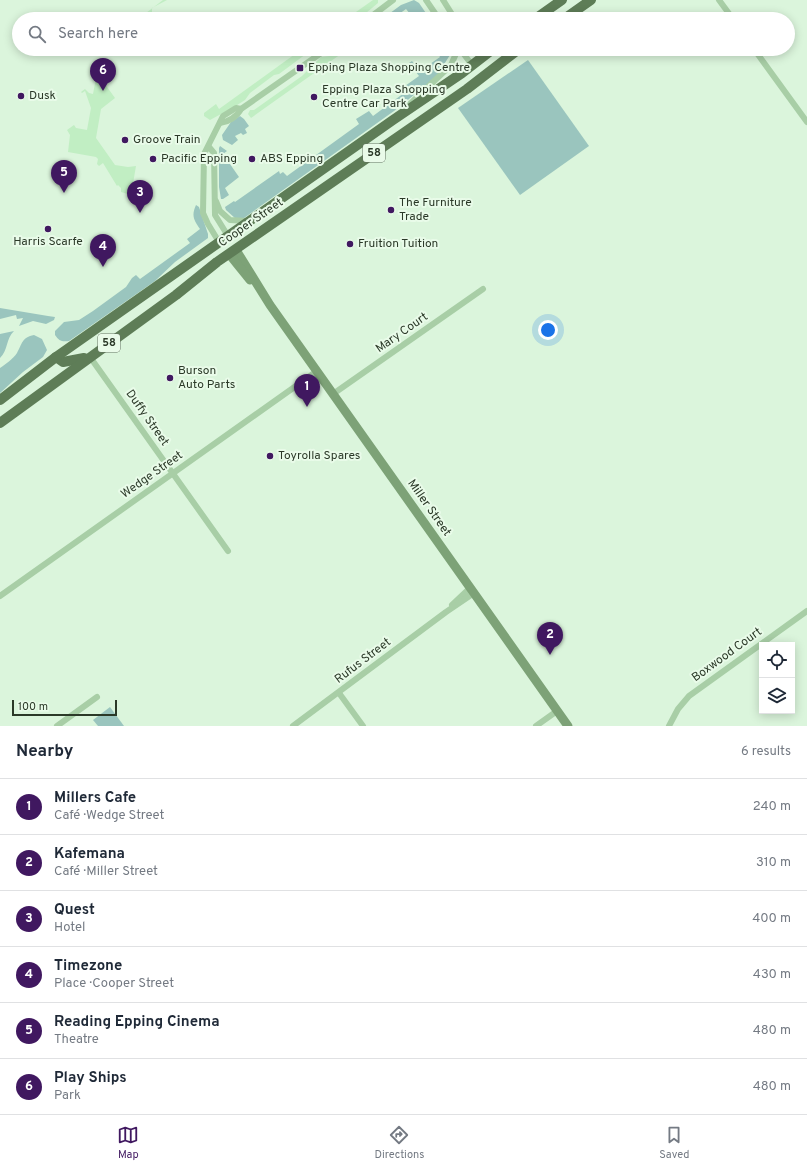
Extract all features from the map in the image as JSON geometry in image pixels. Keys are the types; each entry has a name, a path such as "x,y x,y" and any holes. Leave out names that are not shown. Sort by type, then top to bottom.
{"main road":[{"path":"545,12 562,0"},
{"path":"574,12 591,0"},
{"name":"Cooper Street","path":"0,400 56,357 393,120 416,106 484,56"},
{"name":"Cooper Street","path":"0,423 90,356 176,295 232,252 481,78 489,70 509,56"},
{"path":"481,58 489,70"},
{"path":"472,65 481,78"},
{"path":"224,239 232,252"},
{"path":"56,357 64,362 90,356"}],"street":[{"path":"377,12 393,0"},
{"path":"426,0 434,12"},
{"path":"443,0 451,12"},
{"path":"719,0 728,12"},
{"path":"224,239 208,224 203,213 204,154 209,147 213,132 220,123 226,123 239,113 241,108 317,56"},
{"path":"393,120 445,72 456,56"},
{"path":"465,56 472,65"},
{"path":"759,56 807,122"},
{"path":"209,147 214,154 215,215 224,239"},
{"path":"215,199 220,211 230,220 249,221"},
{"name":"Miller Street","path":"232,252 568,726"},
{"name":"Mary Court","path":"333,394 483,289"},
{"name":"Duffy Street","path":"90,356 228,551"},
{"name":"Wedge Street","path":"0,596 317,372"},
{"name":"Rufus Street","path":"294,726 446,612 472,590"},
{"name":"Boxwood Court","path":"669,726 678,709 689,696 807,611"},
{"path":"339,693 363,726"},
{"path":"57,726 97,697"},
{"path":"536,726 557,711"}],"shaded area":[{"path":"163,0 167,0 154,7"},
{"path":"373,0 378,0 378,3 367,12 356,12"},
{"path":"414,0 419,3 425,12 408,12 406,9 402,12 392,12 401,5"},
{"path":"292,56 303,56 279,74 274,75 250,93 245,100 234,107 210,120 204,116 204,113 216,104 219,109"},
{"path":"338,56 251,118 248,114 250,110 254,110 302,76 321,57"},
{"path":"449,56 439,72 440,74 394,111 244,218 236,219 226,210 225,207 234,201 235,202 279,171 280,174 283,172 287,176 359,124 356,119 369,111 373,116 408,90 405,86 419,76 409,63 412,61 420,71 440,57"},
{"path":"103,58 106,61 102,80 115,98 101,109 96,138 115,165 128,167 136,166 131,195 121,192 121,188 118,185 117,186 103,163 99,166 97,164 98,159 96,157 68,152 70,135 67,130 74,125 76,128 87,130 91,108 85,91 82,93 81,92 85,89 89,93 93,94 98,68 96,64"},
{"path":"528,60 589,146 520,195 458,108"},
{"path":"240,116 249,126 245,129 247,133 243,135 241,133 235,136 238,140 232,145 223,140 222,135 231,122"},
{"path":"220,146 227,151 223,154 239,177 225,188 229,195 223,199 221,199 219,187"},
{"path":"196,205 199,207 208,238 175,262 155,281 69,341 58,339 55,335 55,331 64,322 79,320 126,287 136,275 140,279 190,243 187,239 200,229 194,218"},
{"path":"0,308 55,317 54,320 46,324 33,321 19,326 23,318 17,319 16,315 0,319"},
{"path":"14,331 11,334 3,355 0,358 0,334"},
{"path":"34,335 42,339 47,350 43,357 23,372 0,393 0,368 17,353 21,344 27,337"},
{"path":"110,707 124,726 98,726 93,720"}],"place":[{"name":"Epping Plaza Shopping Centre","path":"300,68"},
{"name":"Play Ships","path":"103,91"},
{"name":"Dusk","path":"21,96"},
{"name":"Epping Plaza Shopping Centre Car Park","path":"314,97"},
{"name":"Groove Train","path":"125,140"},
{"name":"Pacific Epping","path":"153,159"},
{"name":"ABS Epping","path":"252,159"},
{"name":"Reading Epping Cinema","path":"64,193"},
{"name":"The Furniture Trade","path":"391,210"},
{"name":"Quest","path":"140,213"},
{"name":"Harris Scarfe","path":"48,229"},
{"name":"Fruition Tuition","path":"350,244"},
{"name":"Timezone","path":"103,267"},
{"name":"Burson Auto Parts","path":"170,378"},
{"name":"Millers Cafe","path":"307,407"},
{"name":"Toyrolla Spares","path":"270,456"},
{"name":"Kafemana","path":"550,655"}]}
